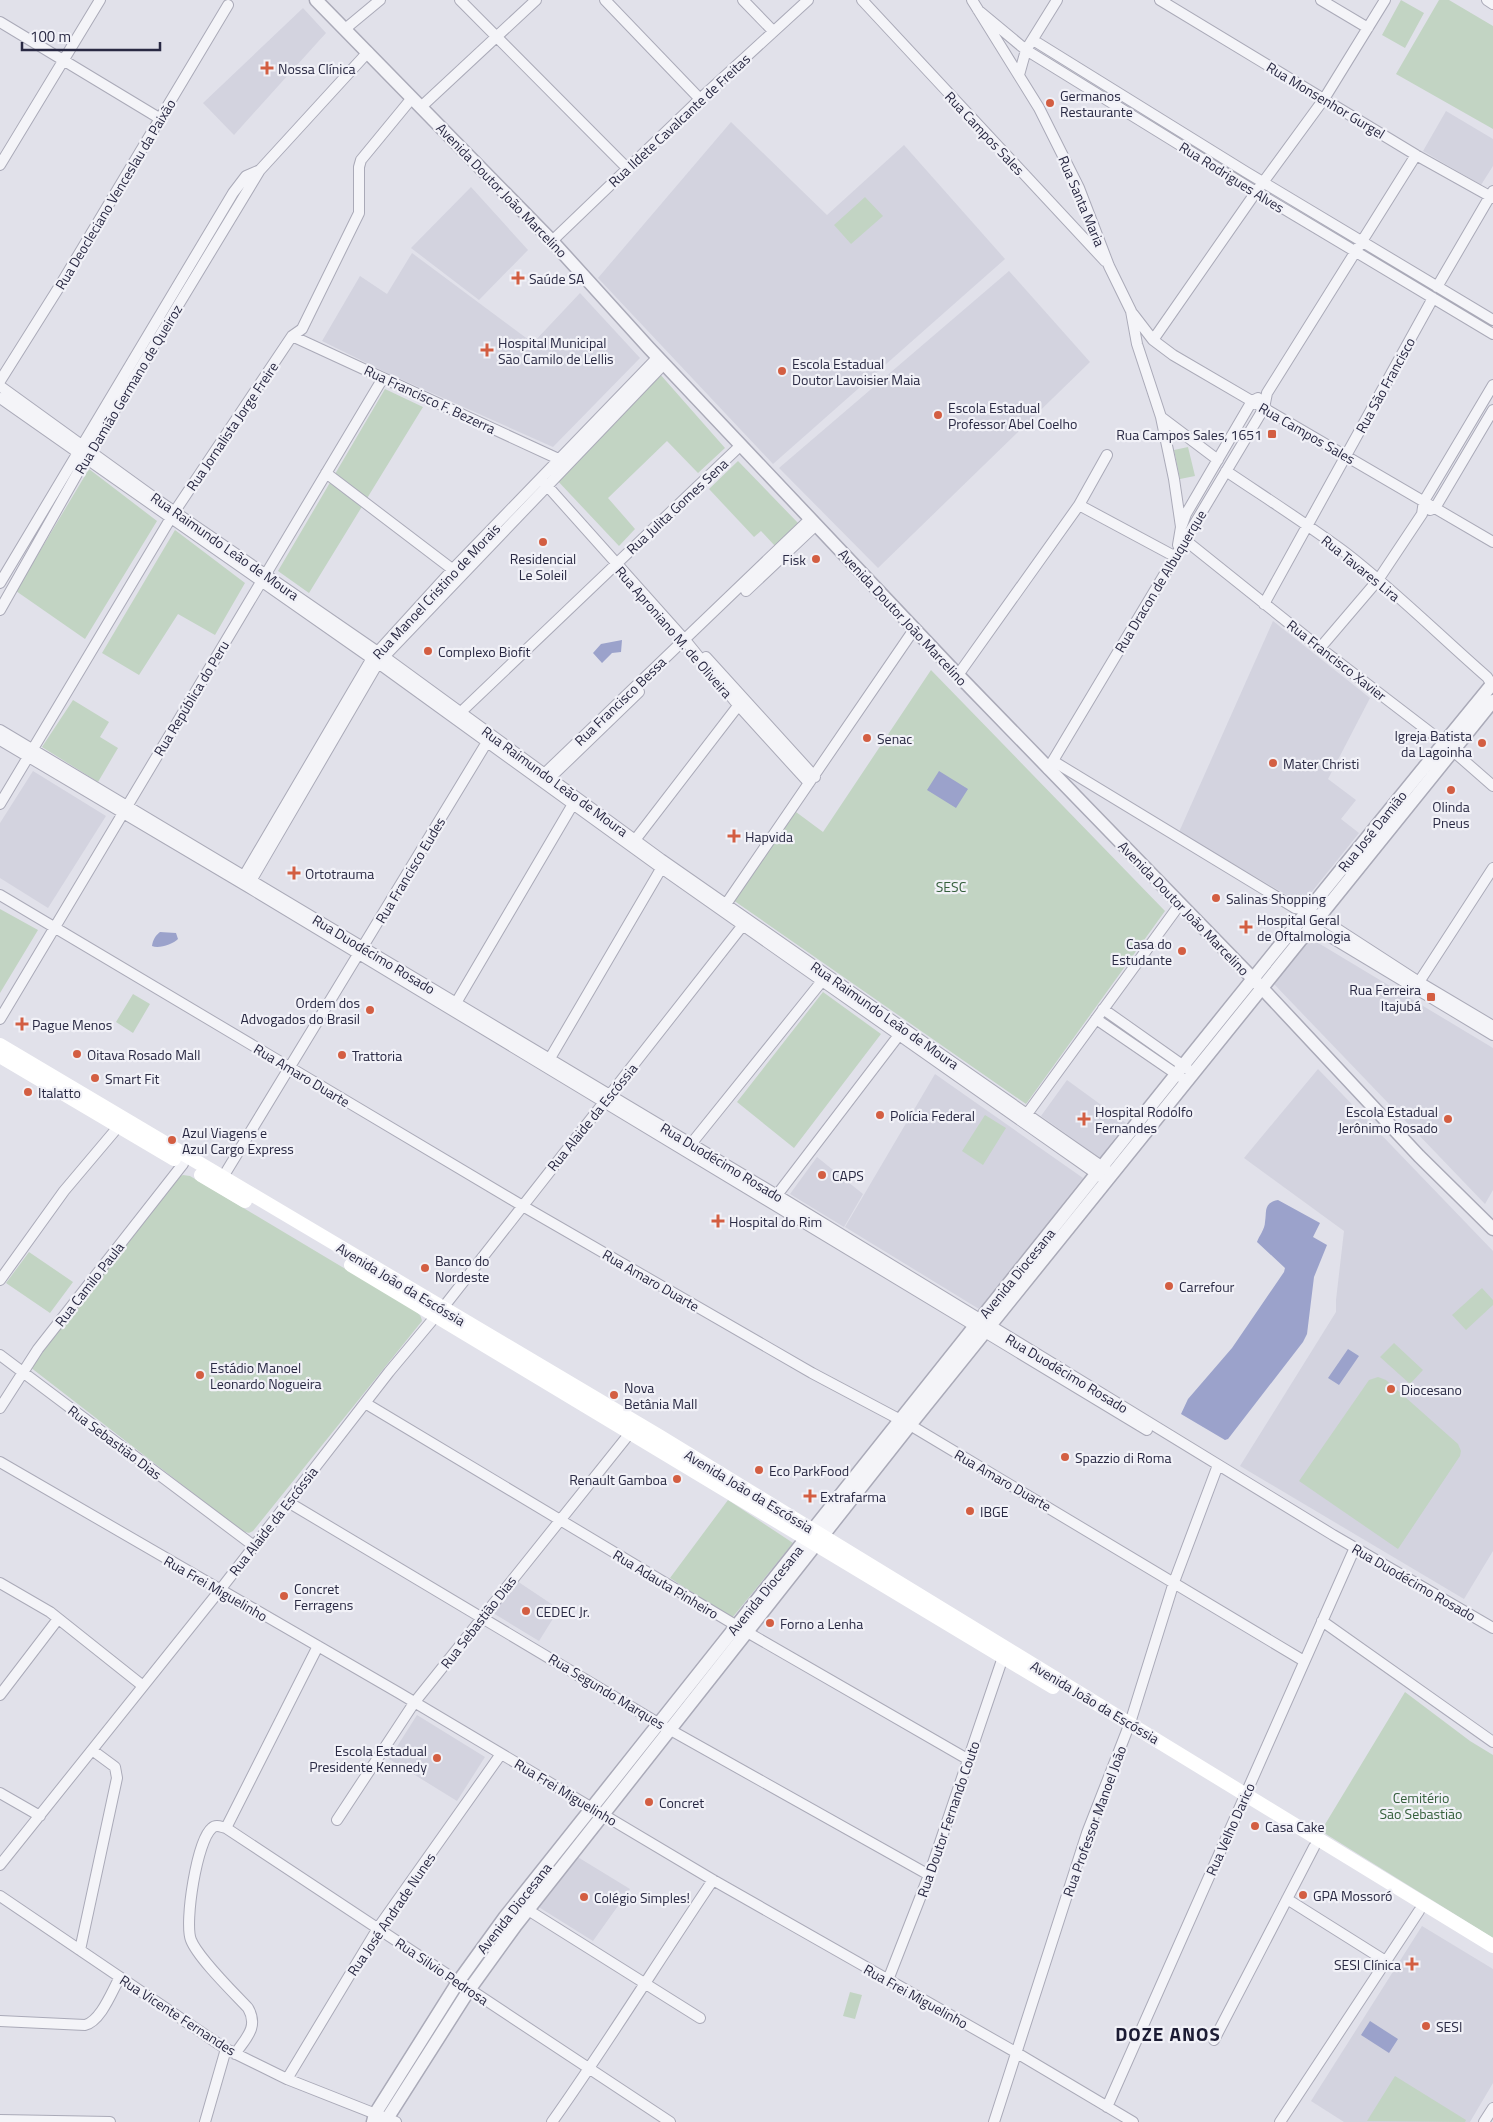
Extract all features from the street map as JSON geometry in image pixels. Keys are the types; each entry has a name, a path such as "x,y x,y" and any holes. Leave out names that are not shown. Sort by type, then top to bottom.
{"main road":[{"name":"Avenida João da Escóssia","path":"0,1045 223,1177 630,1433 814,1538 1128,1727 1243,1799 1493,1946"},
{"name":"Avenida João da Escóssia","path":"0,1056 118,1127 438,1313 650,1431 814,1538 1003,1657 1128,1727"},
{"name":"Avenida João da Escóssia","path":"1243,1799 1314,1847 1493,1956"}],"street":[{"path":"0,165 65,61 100,0"},
{"name":"Avenida Doutor João Marcelino","path":"316,0 552,241 661,360 958,675 1050,765 1419,1156 1493,1229"},
{"path":"345,29 380,0"},
{"path":"460,0 626,168"},
{"name":"Rua Jornalista Jorge Freire","path":"0,804 173,515 292,336 302,329 359,213 359,166 361,160 417,102 496,37 536,0"},
{"path":"605,0 700,99"},
{"path":"743,0 773,31"},
{"name":"Rua Ildete Cavalcante de Freitas","path":"552,241 626,168 808,0"},
{"name":"Rua Campos Sales","path":"862,0 1109,266"},
{"name":"Rua Santa Maria","path":"972,0 1039,108 1079,188 1109,266 1131,311 1138,344 1161,417 1174,479 1182,534 1176,554"},
{"path":"1018,75 1026,50 1057,0"},
{"name":"Rua Monsenhor Gurgel","path":"1161,0 1416,154 1492,195"},
{"path":"1321,0 1368,28"},
{"path":"1153,340 1263,182 1324,99 1385,0"},
{"path":"1487,0 1493,4"},
{"name":"Rua Deocleciano Venceslau da Paixão","path":"0,381 61,284 228,5"},
{"name":"Rua Rodrigues Alves","path":"978,10 1026,50 1256,192 1493,334"},
{"path":"0,22 159,118"},
{"name":"Rua Rodrigues Alves","path":"1033,40 1263,182 1493,320"},
{"name":"Rua Damião Germano de Queiroz","path":"0,583 170,320 260,170 368,52"},
{"name":"Rua Dracon de Albuquerque","path":"1182,534 1226,471 1264,408 1267,393 1416,154"},
{"name":"Rua Damião Germano de Queiroz","path":"0,610 84,452 161,314 233,194 246,176 260,170"},
{"path":"1437,287 1492,195"},
{"name":"Rua São Francisco","path":"1264,604 1433,298"},
{"name":"Rua Campos Sales","path":"1131,311 1153,340 1173,356 1493,542"},
{"path":"161,314 170,320"},
{"name":"Rua Francisco F. Bezerra","path":"292,336 564,461"},
{"name":"Rua Manoel Cristino de Morais","path":"246,881 378,657 661,360"},
{"name":"Rua República do Peru","path":"0,1019 383,378"},
{"path":"1320,648 1378,580 1422,514 1424,501 1493,384"},
{"name":"Rua Raimundo Leão de Moura","path":"0,386 84,452"},
{"path":"1252,401 1267,393"},
{"name":"Rua Raimundo Leão de Moura","path":"0,398 84,452 263,578 461,712 545,779 573,804 1027,1114 1105,1174"},
{"name":"Rua Dracon de Albuquerque","path":"1182,534 1186,514 1252,401"},
{"path":"1422,514 1435,508 1493,410"},
{"path":"1161,417 1218,460"},
{"name":"Rua Julita Gomes Sena","path":"461,712 741,445"},
{"path":"958,675 1079,505 1107,455"},
{"name":"Rua Tavares Lira","path":"1226,471 1308,526 1378,580 1491,682"},
{"path":"326,473 456,573"},
{"name":"Rua Aproniano M. de Oliveira","path":"546,480 812,780"},
{"path":"1079,505 1176,554"},
{"name":"Rua Francisco Bessa","path":"545,779 813,522"},
{"name":"Rua Francisco Xavier","path":"1182,534 1264,604 1448,746 1493,786"},
{"name":"Rua Dracon de Albuquerque","path":"1050,765 1176,554"},
{"path":"724,907 915,628"},
{"name":"Rua Raimundo Leão de Moura","path":"378,657 487,742 635,840 663,865"},
{"name":"Rua José Damião","path":"1448,746 1491,682"},
{"name":"Rua José Damião","path":"1257,983 1307,916 1448,746 1493,700"},
{"path":"635,840 741,702"},
{"name":"Rua Duodécimo Rosado","path":"0,730 30,753 608,1099 1353,1552 1493,1635"},
{"name":"Rua Duodécimo Rosado","path":"0,740 30,753"},
{"name":"Rua Francisco Eudes","path":"223,1177 487,742"},
{"path":"1050,765 1493,1026"},
{"path":"456,1003 573,804"},
{"path":"549,1060 663,865"},
{"path":"1419,982 1493,868"},
{"name":"Rua Amaro Duarte","path":"0,895 521,1205 812,1373 905,1423 1304,1661"},
{"path":"1027,1114 1180,904"},
{"name":"Rua Raimundo Leão de Moura","path":"724,907 742,925 898,1035 1105,1174"},
{"path":"1307,916 1493,1035"},
{"name":"Rua Alaide da Escóssia","path":"0,1865 220,1590 365,1402 438,1313 521,1205 608,1099 742,925"},
{"name":"Rua Duodécimo Rosado","path":"360,950 456,1003 608,1099 691,1144 777,1195 983,1326"},
{"path":"691,1144 822,981"},
{"name":"Avenida Diocesana","path":"383,2120 469,1990 516,1925 670,1729 742,1629 1257,983"},
{"path":"1103,1009 1185,1073"},
{"path":"1096,1019 1185,1073"},
{"path":"777,1195 898,1035"},
{"path":"0,1280 64,1191 118,1127"},
{"name":"Rua Camilo Paula","path":"0,1408 22,1372 183,1164"},
{"name":"Rua Sebastião Dias","path":"0,1356 254,1546"},
{"name":"Rua Adauta Pinheiro","path":"365,1402 558,1521 969,1760"},
{"name":"Rua Sebastião Dias","path":"337,1820 414,1702 630,1433"},
{"name":"Rua Frei Miguelinho","path":"0,1462 414,1702 713,1880 1018,2053 1133,2122"},
{"name":"Rua Duodécimo Rosado","path":"1217,1468 1493,1628"},
{"name":"Rua Professor Manoel João","path":"994,2122 1018,2053 1087,1833 1128,1727 1174,1582 1217,1468"},
{"name":"Rua Segundo Marques","path":"288,1502 483,1616 670,1729 929,1875"},
{"name":"Rua Velho Darico","path":"1107,2107 1353,1552"},
{"path":"0,1583 50,1612 143,1686"},
{"path":"0,1695 58,1619"},
{"path":"1322,1621 1493,1742"},
{"name":"Avenida Diocesana","path":"383,2120 458,1982 505,1917 658,1722 742,1629"},
{"path":"205,2122 230,2051 252,2029 252,2016 248,2008 194,1947 188,1930 199,1852 212,1828 218,1826 226,1828 318,1646"},
{"name":"Rua Doutor Fernando Couto","path":"888,1980 929,1875 1003,1657"},
{"path":"80,1950 117,1778 115,1767 92,1750"},
{"name":"Rua José Andrade Nunes","path":"287,2079 378,1928 501,1754"},
{"path":"0,1793 40,1816"},
{"name":"Rua Silvio Pedrosa","path":"226,1828 670,2122"},
{"path":"1214,2040 1314,1847"},
{"path":"552,2122 590,2069 644,1983 713,1880"},
{"name":"Rua Vicente Fernandes","path":"0,1896 230,2051 287,2079 383,2120"},
{"path":"1287,1899 1384,1960"},
{"path":"528,1910 700,2018"},
{"path":"1280,2122 1418,1910"},
{"path":"505,1917 516,1925"},
{"path":"0,2022 91,2024 98,2016 120,1977"},
{"path":"1484,2122 1493,2108"},
{"path":"0,2120 110,2122"}],"shaded area":[{"name":"Nossa Clínica","path":"303,8 326,33 234,135 203,103"},
{"path":"1446,111 1493,139 1493,166 1481,185 1423,151"},
{"name":"Escola Estadual Doutor Lavoisier Maia","path":"731,122 827,215 904,145 1005,259 773,464 598,278"},
{"path":"471,187 528,250 479,300 411,248"},
{"name":"Hospital Municipal São Camilo de Lellis","path":"412,253 533,343 580,293 640,358 553,447 387,373 322,341 360,276 387,294"},
{"name":"Escola Estadual Professor Abel Coelho","path":"1009,271 1090,362 878,568 779,468"},
{"name":"Mater Christi","path":"1273,621 1370,698 1328,779 1356,800 1341,819 1359,833 1302,904 1179,832"},
{"path":"33,771 106,816 48,908 0,878 0,823"},
{"name":"Escola Estadual Jerônimo Rosado","path":"1310,938 1493,1048 1493,1190 1485,1204 1273,983"},
{"name":"Diocesano","path":"1318,1069 1493,1251 1493,1551 1464,1599 1240,1466 1336,1312 1344,1231 1244,1158"},
{"path":"935,1074 1083,1178 979,1309 845,1227"},
{"name":"Hospital Rodolfo Fernandes","path":"1067,1080 1126,1123 1100,1158 1041,1116"},
{"name":"CAPS","path":"817,1157 863,1194 844,1227 790,1194"},
{"name":"CEDEC Jr.","path":"517,1581 559,1609 539,1641 493,1613"},
{"name":"Escola Estadual Presidente Kennedy","path":"417,1715 485,1757 457,1801 389,1759"},
{"name":"Colégio Simples!","path":"576,1856 630,1889 593,1941 537,1906"},
{"name":"SESI","path":"1422,1926 1493,1969 1493,2083 1470,2122 1344,2122 1311,2101"}],"green space":[{"path":"1401,0 1424,13 1405,48 1382,35"},
{"path":"1439,0 1449,0 1493,26 1493,129 1396,74"},
{"path":"865,197 883,216 851,244 834,225"},
{"path":"659,373 725,448 698,473 667,441 608,498 635,529 619,546 555,478"},
{"path":"385,389 423,407 309,593 278,571"},
{"path":"1188,447 1195,476 1180,479 1174,450"},
{"path":"738,461 798,523 775,546 761,531 754,537 709,489"},
{"path":"89,469 157,521 85,639 16,591"},
{"path":"175,530 245,583 215,635 178,614 139,675 102,653"},
{"name":"SESC","path":"931,670 1165,911 1026,1104 733,900 796,812 823,832"},
{"path":"73,700 109,722 100,737 118,748 98,782 42,747"},
{"path":"0,909 38,930 0,993"},
{"path":"823,992 881,1034 794,1148 737,1102"},
{"path":"133,994 150,1004 133,1033 116,1022"},
{"path":"985,1115 1006,1128 983,1165 962,1151"},
{"path":"183,1175 190,1176 414,1310 421,1317 422,1321 253,1531 249,1533 242,1531 30,1367 179,1177"},
{"path":"29,1252 73,1282 50,1313 6,1283"},
{"path":"1482,1288 1493,1300 1493,1305 1466,1330 1452,1315"},
{"path":"1394,1343 1423,1370 1410,1384 1380,1357"},
{"path":"1378,1377 1386,1380 1458,1444 1461,1451 1460,1456 1398,1549 1299,1481 1369,1380"},
{"path":"728,1500 793,1543 732,1618 670,1578"},
{"name":"Cemitério São Sebastião","path":"1405,1692 1470,1741 1493,1755 1493,1938 1321,1831"},
{"path":"850,1992 862,1995 855,2019 843,2016"},
{"path":"1395,2076 1466,2120 1465,2122 1367,2121"}],"water":[{"path":"622,640 621,652 612,653 602,663 593,653 601,644"},
{"path":"939,771 968,789 956,808 927,790"},
{"path":"160,932 176,933 178,939 166,946 152,946 154,938"},
{"path":"1278,1200 1320,1223 1313,1237 1327,1245 1314,1277 1307,1334 1303,1342 1228,1439 1225,1440 1181,1414 1188,1399 1232,1348 1284,1272 1285,1268 1257,1242 1265,1225 1268,1205"},
{"path":"1348,1349 1359,1356 1339,1385 1328,1378"},
{"path":"1370,2021 1398,2039 1389,2053 1361,2035"}],"place":[{"name":"Nossa Clínica","path":"267,68"},
{"name":"Germanos Restaurante","path":"1050,103"},
{"name":"Saúde SA","path":"518,278"},
{"name":"Hospital Municipal São Camilo de Lellis","path":"487,350"},
{"name":"Escola Estadual Doutor Lavoisier Maia","path":"782,371"},
{"name":"Escola Estadual Professor Abel Coelho","path":"938,415"},
{"name":"Rua Campos Sales, 1651","path":"1272,434"},
{"name":"Residencial Le Soleil","path":"543,542"},
{"name":"Fisk","path":"816,559"},
{"name":"Complexo Biofit","path":"428,651"},
{"name":"Senac","path":"867,738"},
{"name":"Igreja Batista da Lagoinha","path":"1482,743"},
{"name":"Mater Christi","path":"1273,763"},
{"name":"Olinda Pneus","path":"1451,790"},
{"name":"Hapvida","path":"734,836"},
{"name":"Ortotrauma","path":"294,873"},
{"name":"Salinas Shopping","path":"1216,898"},
{"name":"Hospital Geral de Oftalmologia","path":"1246,927"},
{"name":"Casa do Estudante","path":"1182,951"},
{"name":"Rua Ferreira Itajubá","path":"1431,997"},
{"name":"Ordem dos Advogados do Brasil","path":"370,1010"},
{"name":"Pague Menos","path":"22,1024"},
{"name":"Oitava Rosado Mall","path":"77,1054"},
{"name":"Trattoria","path":"342,1055"},
{"name":"Smart Fit","path":"95,1078"},
{"name":"Italatto","path":"28,1092"},
{"name":"Polícia Federal","path":"880,1115"},
{"name":"Hospital Rodolfo Fernandes","path":"1084,1119"},
{"name":"Escola Estadual Jerônimo Rosado","path":"1448,1119"},
{"name":"Azul Viagens e Azul Cargo Express","path":"172,1140"},
{"name":"CAPS","path":"822,1175"},
{"name":"Hospital do Rim","path":"718,1221"},
{"name":"Banco do Nordeste","path":"425,1268"},
{"name":"Carrefour","path":"1169,1286"},
{"name":"Estádio Manoel Leonardo Nogueira","path":"200,1375"},
{"name":"Diocesano","path":"1391,1389"},
{"name":"Nova Betânia Mall","path":"614,1395"},
{"name":"Spazzio di Roma","path":"1065,1457"},
{"name":"Eco ParkFood","path":"759,1470"},
{"name":"Renault Gamboa","path":"677,1479"},
{"name":"Extrafarma","path":"810,1496"},
{"name":"IBGE","path":"970,1511"},
{"name":"Concret Ferragens","path":"284,1596"},
{"name":"CEDEC Jr.","path":"526,1611"},
{"name":"Forno a Lenha","path":"770,1623"},
{"name":"Escola Estadual Presidente Kennedy","path":"437,1758"},
{"name":"Concret","path":"649,1802"},
{"name":"Casa Cake","path":"1255,1826"},
{"name":"GPA Mossoró","path":"1303,1895"},
{"name":"Colégio Simples!","path":"584,1897"},
{"name":"SESI Clínica","path":"1412,1964"},
{"name":"SESI","path":"1426,2026"}],"district":[{"name":"DOZE ANOS","path":"1168,2033"}]}
